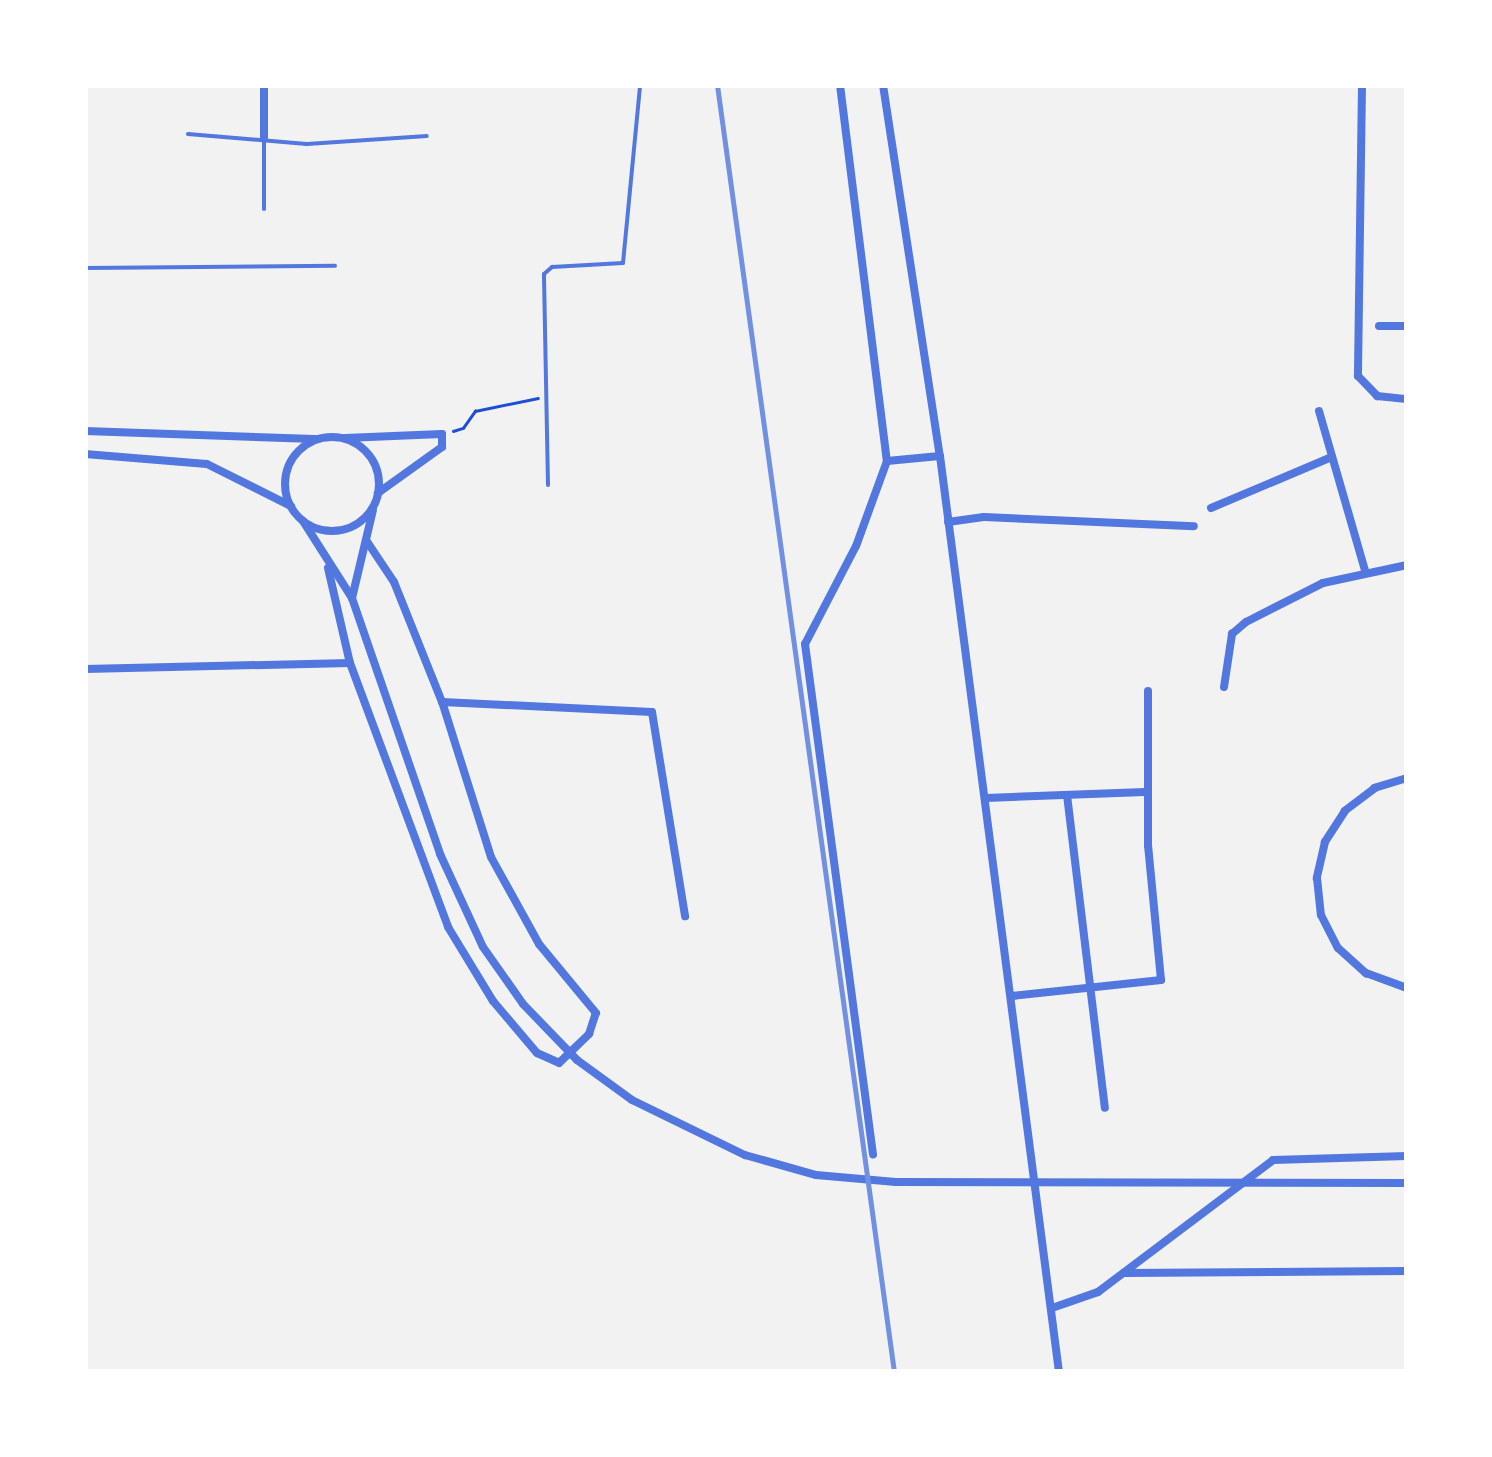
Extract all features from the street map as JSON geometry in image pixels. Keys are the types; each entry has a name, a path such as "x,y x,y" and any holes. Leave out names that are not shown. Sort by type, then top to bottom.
{"street":[{"path":"264,85 264,138"},
{"path":"840,85 887,461 856,546 805,644 872,1154"},
{"path":"883,85 940,456 1059,1372"},
{"path":"1362,85 1358,376 1376,396 1407,399"},
{"path":"1380,326 1407,326"},
{"path":"1319,411 1365,570"},
{"path":"85,431 252,432 317,440 442,434 442,448 378,493"},
{"path":"340,438 373,461 378,493 352,598"},
{"path":"290,506 285,489 290,463 317,440"},
{"path":"85,454 207,464 290,506 303,520 352,598 440,854 483,946 523,1004 577,1060 632,1100 745,1156 816,1175 896,1182 1407,1183"},
{"path":"887,461 940,456"},
{"path":"1210,508 1332,456"},
{"path":"303,520 342,530 374,505"},
{"path":"948,522 984,516 1194,526"},
{"path":"328,563 350,664 448,927 493,1002 537,1053 559,1063 589,1034 596,1013 512,900 491,858 442,702 394,582 366,540"},
{"path":"1224,687 1238,628 1280,601 1365,570 1407,565"},
{"path":"85,669 350,664"},
{"path":"1012,996 1162,978 1145,792 1148,691"},
{"path":"442,702 652,712 684,916"},
{"path":"1407,778 1364,794 1338,820 1321,854 1317,890 1326,926 1347,957 1377,979 1407,988"},
{"path":"986,798 1145,792"},
{"path":"1066,795 1105,1108"},
{"path":"1052,1308 1087,1299 1273,1160 1407,1156"},
{"path":"1124,1273 1407,1271"}],"lane":[{"path":"548,485 544,274 552,267 623,263 640,85"},
{"path":"188,134 307,144 427,136"},
{"path":"264,138 264,209"},
{"path":"85,268 335,266"}],"path":[{"path":"442,434 463,428 486,407 544,397"}],"railway":[{"path":"717,85 894,1372"}]}
